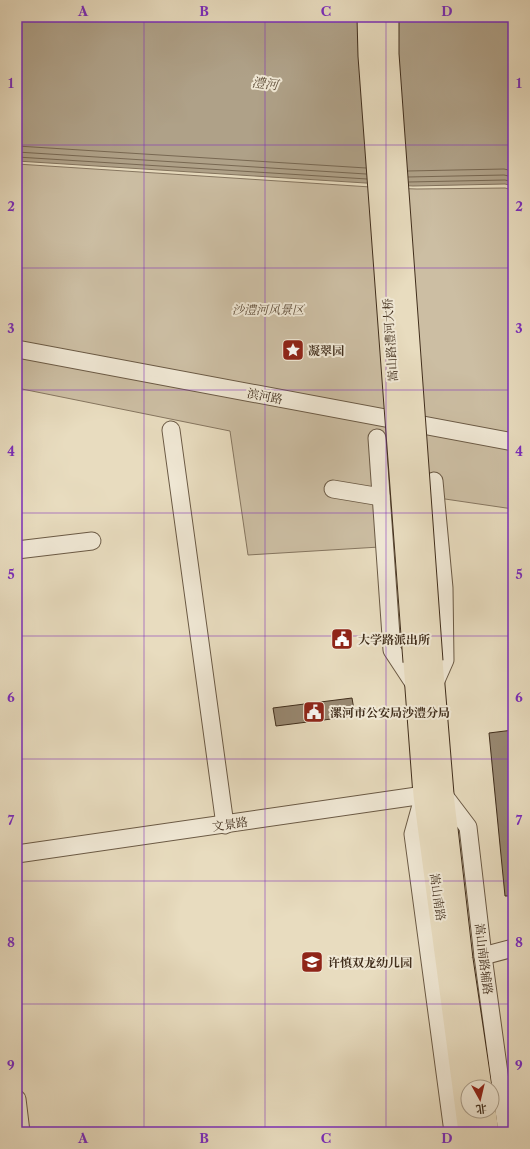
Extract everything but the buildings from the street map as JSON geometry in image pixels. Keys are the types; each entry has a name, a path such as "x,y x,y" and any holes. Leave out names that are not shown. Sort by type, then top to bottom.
{"main road":[{"name":"嵩山路澧河大桥","path":"368,17 369,56 423,662"},
{"name":"嵩山路澧河大桥","path":"388,17 388,54 423,662"},
{"name":"嵩山南路","path":"423,662 434,795 469,1132"},
{"name":"嵩山南路","path":"434,795 462,959 480,1079"},
{"path":"486,1119 488,1132"}],"street":[{"name":"滨河路","path":"17,349 513,442"},
{"path":"171,430 225,825"},
{"path":"377,438 392,650 425,685 446,660 444,588 434,481"},
{"path":"333,489 381,497"},
{"path":"17,550 92,541"},
{"path":"434,795 412,834 453,1132"},
{"name":"文景路","path":"17,854 434,795"},
{"name":"嵩山南路辅路","path":"434,795 468,827 483,956 507,1132"},
{"path":"483,956 513,948"},
{"path":"17,1099 22,1132"}],"green space":[{"name":"沙澧河风景区","path":"17,164 386,188 505,188 513,190 513,509 411,494 390,493 396,546 248,555 230,431 17,388"}],"water":[{"name":"澧河","path":"17,17 513,17 513,186 505,184 413,186 17,161"}],"place":[{"name":"凝翠园","path":"293,350"},
{"name":"大学路派出所","path":"342,639"},
{"name":"漯河市公安局沙澧分局","path":"314,712"},
{"name":"许慎双龙幼儿园","path":"312,962"}]}
